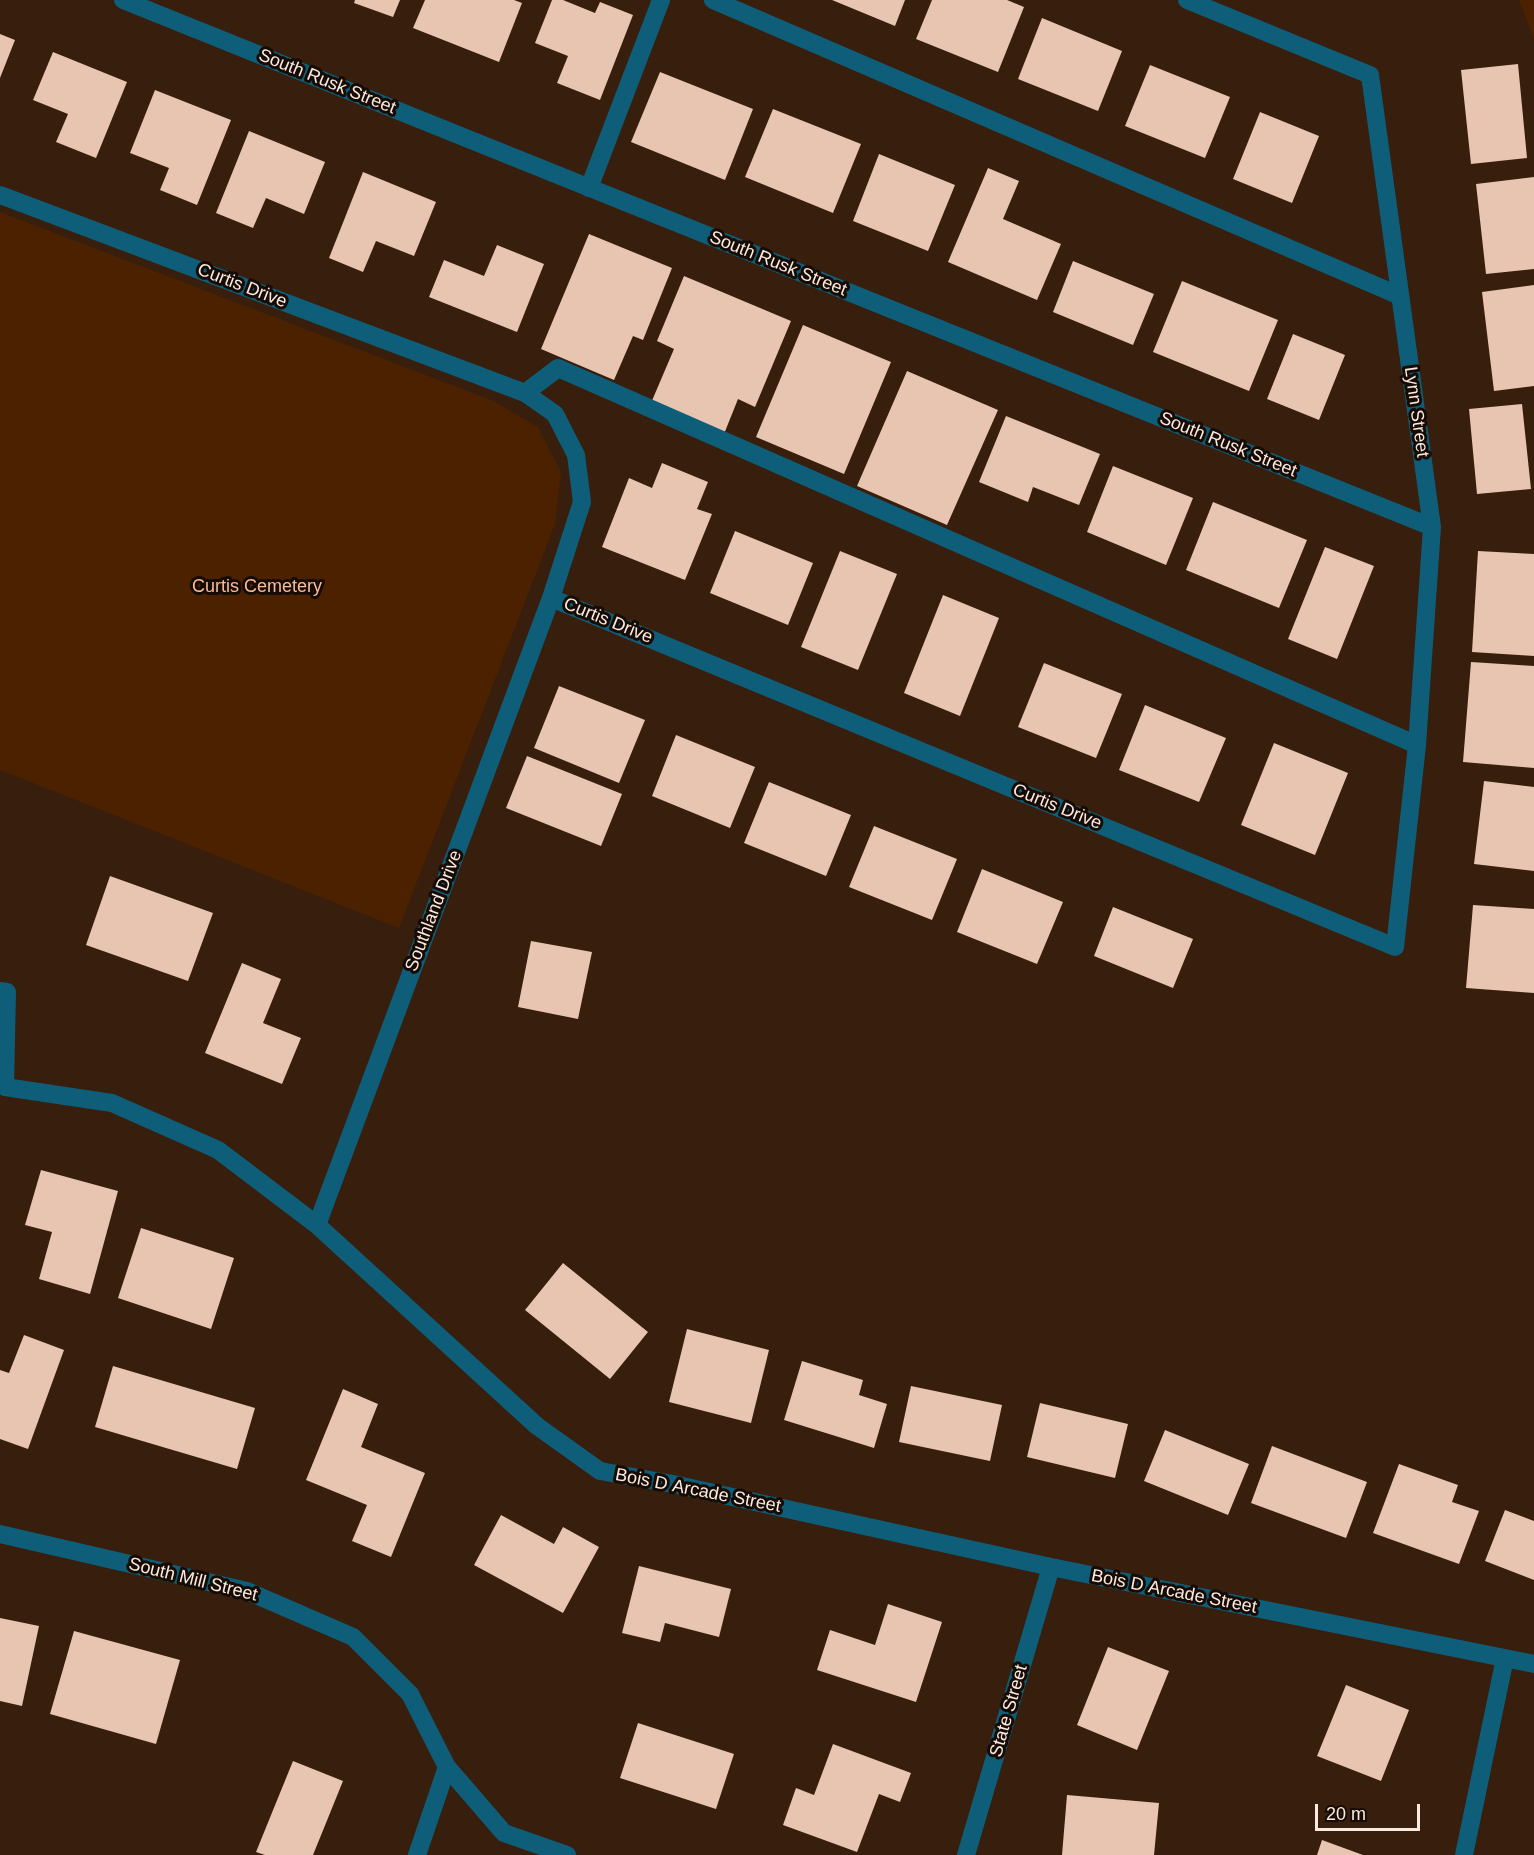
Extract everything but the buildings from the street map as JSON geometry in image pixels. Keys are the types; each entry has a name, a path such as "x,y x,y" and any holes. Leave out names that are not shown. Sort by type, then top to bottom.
{"street":[{"name":"South Rusk Street","path":"123,0 1432,527"},
{"path":"590,188 661,0"},
{"path":"713,0 1400,296"},
{"name":"Lynn Street","path":"1187,0 1370,75 1432,527 1417,745 1395,947"},
{"name":"Curtis Drive","path":"0,195 525,393 555,414 576,455 582,502 551,598 1395,947"},
{"path":"525,393 558,368 1417,745"},
{"name":"Southland Drive","path":"317,1225 551,598"},
{"name":"Bois D Arcade Street","path":"0,991 7,992 2,1095 112,1103 218,1150 317,1225 537,1426 600,1471 684,1486 1051,1567 1534,1664"},
{"name":"South Mill Street","path":"0,1534 247,1591 353,1637 410,1694 447,1767 504,1833 567,1855"},
{"name":"State Street","path":"966,1855 1051,1567"},
{"path":"1464,1855 1504,1658"},
{"path":"417,1855 447,1767"}],"green space":[{"path":"1519,0 1534,0 1534,39"},
{"name":"Curtis Cemetery","path":"0,212 491,400 538,427 561,472 555,524 399,928 0,770"}]}
